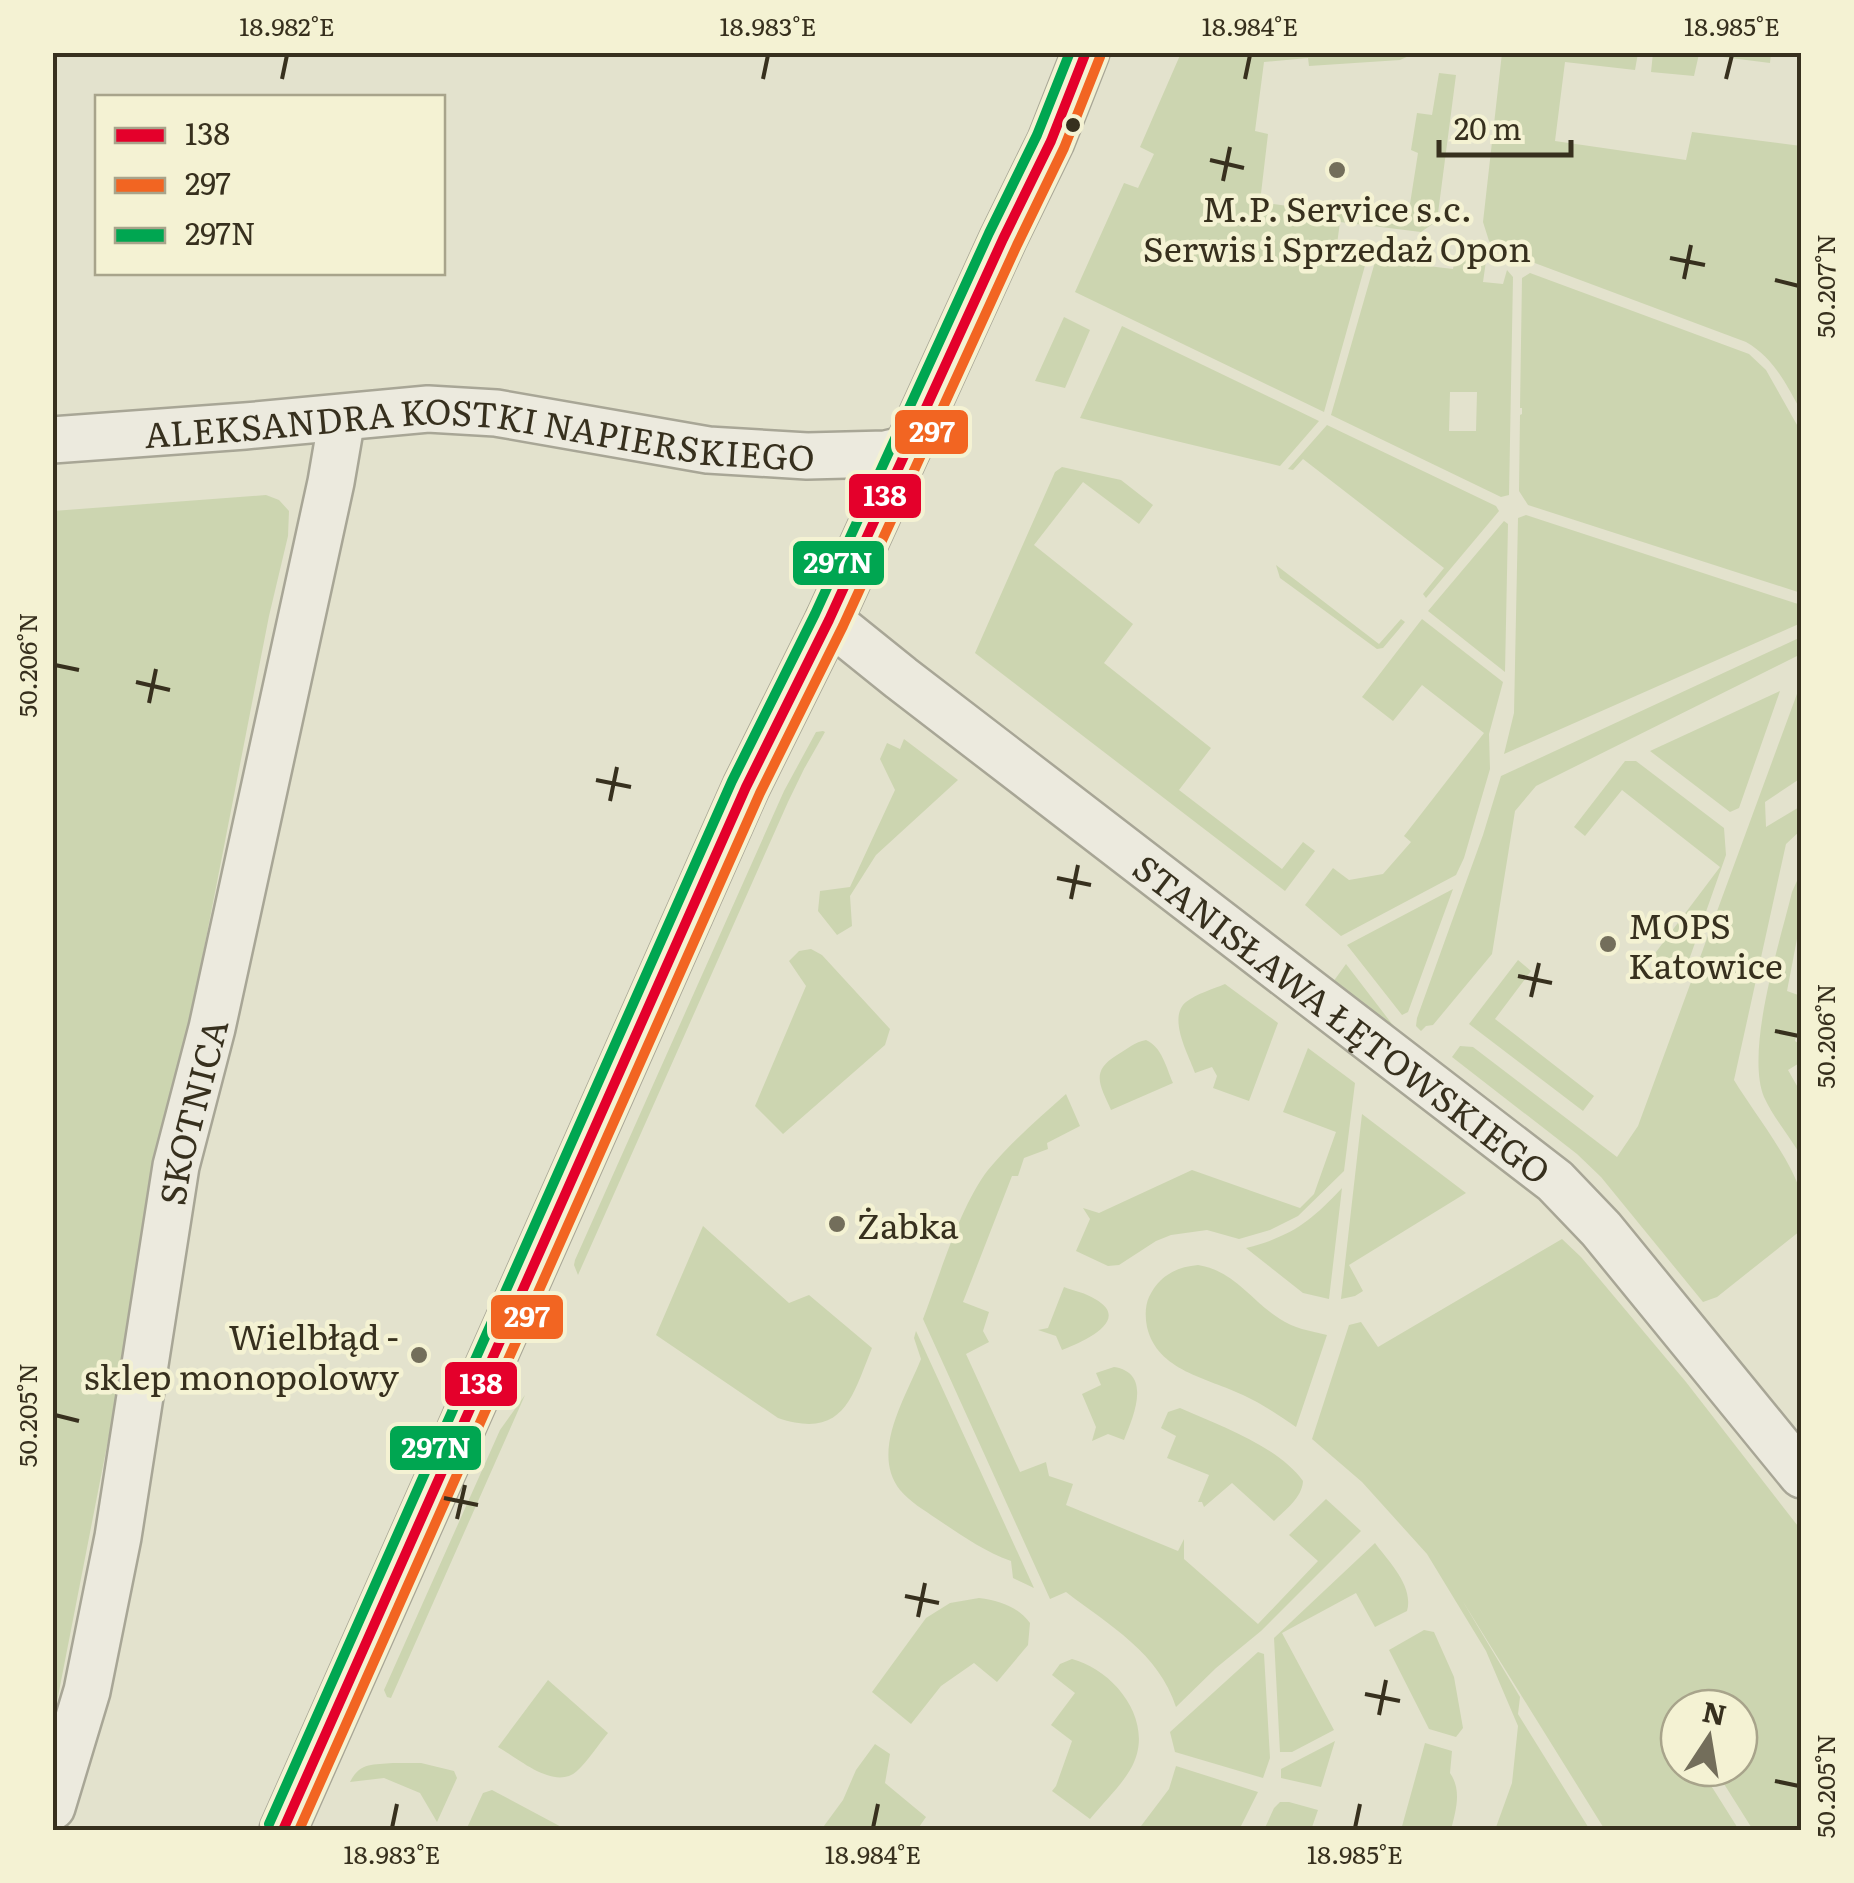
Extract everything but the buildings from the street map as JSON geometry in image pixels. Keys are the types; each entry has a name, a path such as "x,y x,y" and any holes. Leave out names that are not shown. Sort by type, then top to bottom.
{"street":[{"path":"283,1830 746,787 829,620 1050,142 1086,52"},
{"name":"ALEKSANDRA KOSTKI NAPIERSKIEGO","path":"52,440 428,409 496,413 708,450 808,456 886,454 907,448"},
{"name":"SKOTNICA","path":"52,1807 86,1691 118,1537 176,1166 212,1028 342,418"},
{"name":"STANISŁAWA ŁĘTOWSKIEGO","path":"829,620 1555,1180 1614,1244 1802,1475"}],"green space":[{"path":"1653,52 1771,53 1770,63 1699,54 1694,76 1651,72"},
{"path":"1181,53 1415,53 1400,60 1309,66 1308,58 1264,62 1255,131 1268,134 1260,202 1407,223 1418,153 1411,150 1417,113 1432,115 1439,73 1456,75 1437,221 1421,232 1340,222 1335,259 1366,262 1324,412 1075,292 1124,183 1138,188 1154,154 1140,147"},
{"path":"1502,53 1638,53 1635,70 1565,62 1555,141 1686,160 1692,132 1801,146 1801,411 1772,364 1746,342 1497,249 1489,241 1483,222"},
{"path":"1379,248 1394,251 1394,262 1453,269 1455,258 1486,261 1483,282 1503,284 1507,270 1513,277 1509,495 1501,497 1331,415","holes":["1450,392 1477,392 1476,431 1449,431"]},
{"path":"1530,273 1749,354 1766,370 1801,432 1801,593 1528,505 1519,491 1522,278"},
{"path":"1064,317 1090,330 1065,388 1035,381"},
{"path":"1122,326 1319,421 1280,466 1080,418"},
{"path":"1327,425 1496,506 1499,511 1426,598 1423,594 1444,568 1303,459 1293,470 1288,469"},
{"path":"1062,467 1121,480 1153,505 1139,524 1083,482 1034,545 1133,624 1104,663 1211,748 1179,790 1282,869 1303,842 1315,851 1285,891 975,653 1055,472"},
{"path":"266,495 279,500 289,511 288,536 269,616 53,1722 53,511"},
{"path":"1526,515 1801,605 1801,623 1504,754 1514,713 1518,518"},
{"path":"1504,521 1508,524 1505,672 1428,611"},
{"path":"1276,565 1379,644 1401,619 1405,622 1383,648 1377,649 1280,578"},
{"path":"1422,619 1503,682 1489,734 1490,769 1456,875 1341,936 1305,905 1333,868 1349,880 1383,874 1411,842 1404,836 1484,733 1422,685 1393,721 1362,697"},
{"path":"1801,637 1801,654 1536,786 1515,811 1492,954 1433,1025 1421,1031 1416,1026 1417,1018 1501,776"},
{"path":"1801,683 1801,778 1765,802 1766,827 1801,806 1801,830 1786,844 1734,1080 1795,1178 1802,1201 1800,1231 1717,1297 1703,1302 1601,1177 1452,1057 1460,1046 1473,1047 1617,1157 1638,1126"},
{"path":"1780,691 1739,808 1730,812 1650,751"},
{"path":"823,731 578,1275 575,1260 784,791 816,732"},
{"path":"904,739 958,780 876,855 850,896 852,926 837,935 818,911 820,891 850,887 895,790 880,759 887,743 900,749"},
{"path":"1625,761 1636,761 1724,828 1726,855 1684,974 1653,956 1720,867 1622,790 1585,836 1574,827"},
{"path":"1801,872 1801,918 1787,991 1801,996 1795,1041 1801,1045 1801,1062 1788,1070 1801,1093 1801,1156 1764,1097 1759,1052 1773,966"},
{"path":"1453,889 1408,1012 1402,1015 1347,945"},
{"path":"811,949 822,955 890,1029 885,1045 783,1134 755,1106 806,986 789,961 799,951"},
{"path":"1518,960 1531,971 1495,1019 1594,1096 1583,1111 1469,1024"},
{"path":"1346,964 1402,1037 1333,982"},
{"path":"1225,984 1278,1023 1249,1101 1213,1088 1217,1076 1212,1067 1195,1073 1179,1027 1186,1002"},
{"path":"1146,1040 1160,1052 1173,1083 1111,1110 1100,1080 1103,1067"},
{"path":"1308,1048 1355,1083 1344,1171 1298,1216 1239,1239 1207,1230 1171,1235 1119,1265 1108,1266 1076,1251 1090,1219 1083,1208 1099,1213 1192,1170 1300,1208 1314,1194 1336,1132 1283,1112"},
{"path":"1066,1094 1080,1126 1047,1143 1048,1149 1024,1158 1018,1176 1012,1176 963,1302 989,1312 983,1331 989,1342 966,1354 1020,1472 1046,1462 1049,1476 1073,1484 1066,1505 1178,1551 1184,1539 1184,1559 1258,1624 1318,1561 1289,1535 1326,1499 1361,1531 1261,1631 1176,1707 1158,1671 1131,1642 1066,1592 1050,1599 923,1319 978,1185 1006,1150"},
{"path":"1362,1114 1466,1193 1349,1265 1363,1291 1341,1299"},
{"path":"1342,1188 1329,1299 1303,1293 1246,1248 1299,1226"},
{"path":"703,1226 789,1303 809,1295 872,1348 851,1397 831,1418 800,1423 778,1418 656,1335"},
{"path":"1562,1239 1581,1257 1686,1382 1801,1530 1801,1830 1753,1830 1727,1788 1759,1788 1759,1688 1659,1688 1659,1788 1713,1788 1739,1830 1605,1830 1462,1600 1520,1697 1518,1714 1590,1830 1495,1830 1512,1783 1518,1726 1486,1651 1427,1554 1362,1482 1312,1439 1349,1325 1361,1322 1378,1347"},
{"path":"1198,1265 1222,1273 1285,1322 1327,1335 1296,1427 1250,1398 1186,1371 1161,1354 1153,1342 1146,1315 1153,1290 1169,1274"},
{"path":"1064,1287 1095,1299 1109,1315 1100,1330 1062,1350 1056,1336 1038,1330 1048,1328"},
{"path":"916,1331 1034,1588 1013,1578 1011,1561 972,1542 913,1502 892,1475 889,1459 894,1424 921,1359 914,1338"},
{"path":"1114,1367 1126,1371 1137,1387 1132,1420 1124,1440 1108,1434 1092,1441 1096,1427 1082,1394 1101,1385 1096,1373"},
{"path":"525,1395 391,1698 387,1697 384,1690 500,1430"},
{"path":"1180,1408 1279,1457 1303,1481 1300,1493 1274,1521 1232,1483 1204,1507 1198,1502 1209,1475 1167,1458 1176,1436 1161,1428 1168,1412"},
{"path":"1375,1543 1404,1584 1407,1611 1375,1627 1356,1593 1282,1633 1334,1730 1292,1752 1280,1752 1274,1638"},
{"path":"979,1598 1020,1612 1030,1623 1028,1645 997,1682 974,1663 941,1686 911,1724 872,1692 926,1618 950,1603"},
{"path":"1424,1630 1434,1632 1454,1677 1463,1728 1456,1737 1429,1729 1389,1650"},
{"path":"1258,1652 1264,1654 1270,1758 1263,1778 1175,1752 1170,1732"},
{"path":"1072,1659 1088,1665 1117,1687 1128,1701 1139,1735 1130,1770 1090,1819 1052,1791 1072,1741 1051,1725 1075,1693 1052,1675 1060,1664"},
{"path":"548,1680 608,1733 581,1767 568,1776 537,1771 498,1747"},
{"path":"1335,1741 1321,1787 1281,1778 1281,1769"},
{"path":"1425,1743 1452,1751 1450,1773 1457,1800 1451,1830 1401,1830"},
{"path":"875,1744 890,1754 885,1783 926,1817 917,1830 821,1830 843,1800 856,1770"},
{"path":"421,1763 454,1771 457,1778 437,1822 420,1793 384,1778 350,1782 363,1768"},
{"path":"1176,1766 1258,1792 1239,1830 1138,1830 1169,1789"},
{"path":"492,1790 567,1830 466,1830 483,1793"},
{"path":"1280,1802 1318,1810 1311,1830 1264,1830"}],"transit line":[{"name":"297N","path":"269,1824 732,781 815,614 1037,135 1070,52"},
{"name":"138","path":"283,1830 746,787 829,620 1051,141 1086,52"},
{"name":"297","path":"299,1830 760,793 843,626 1064,148 1100,57"}],"place":[{"name":"M.P. Service s.c. Serwis i Sprzedaż Opon","path":"1337,170"},
{"name":"MOPS Katowice","path":"1608,944"},
{"name":"Żabka","path":"837,1224"},
{"name":"Wielbłąd - sklep monopolowy","path":"419,1355"}]}
